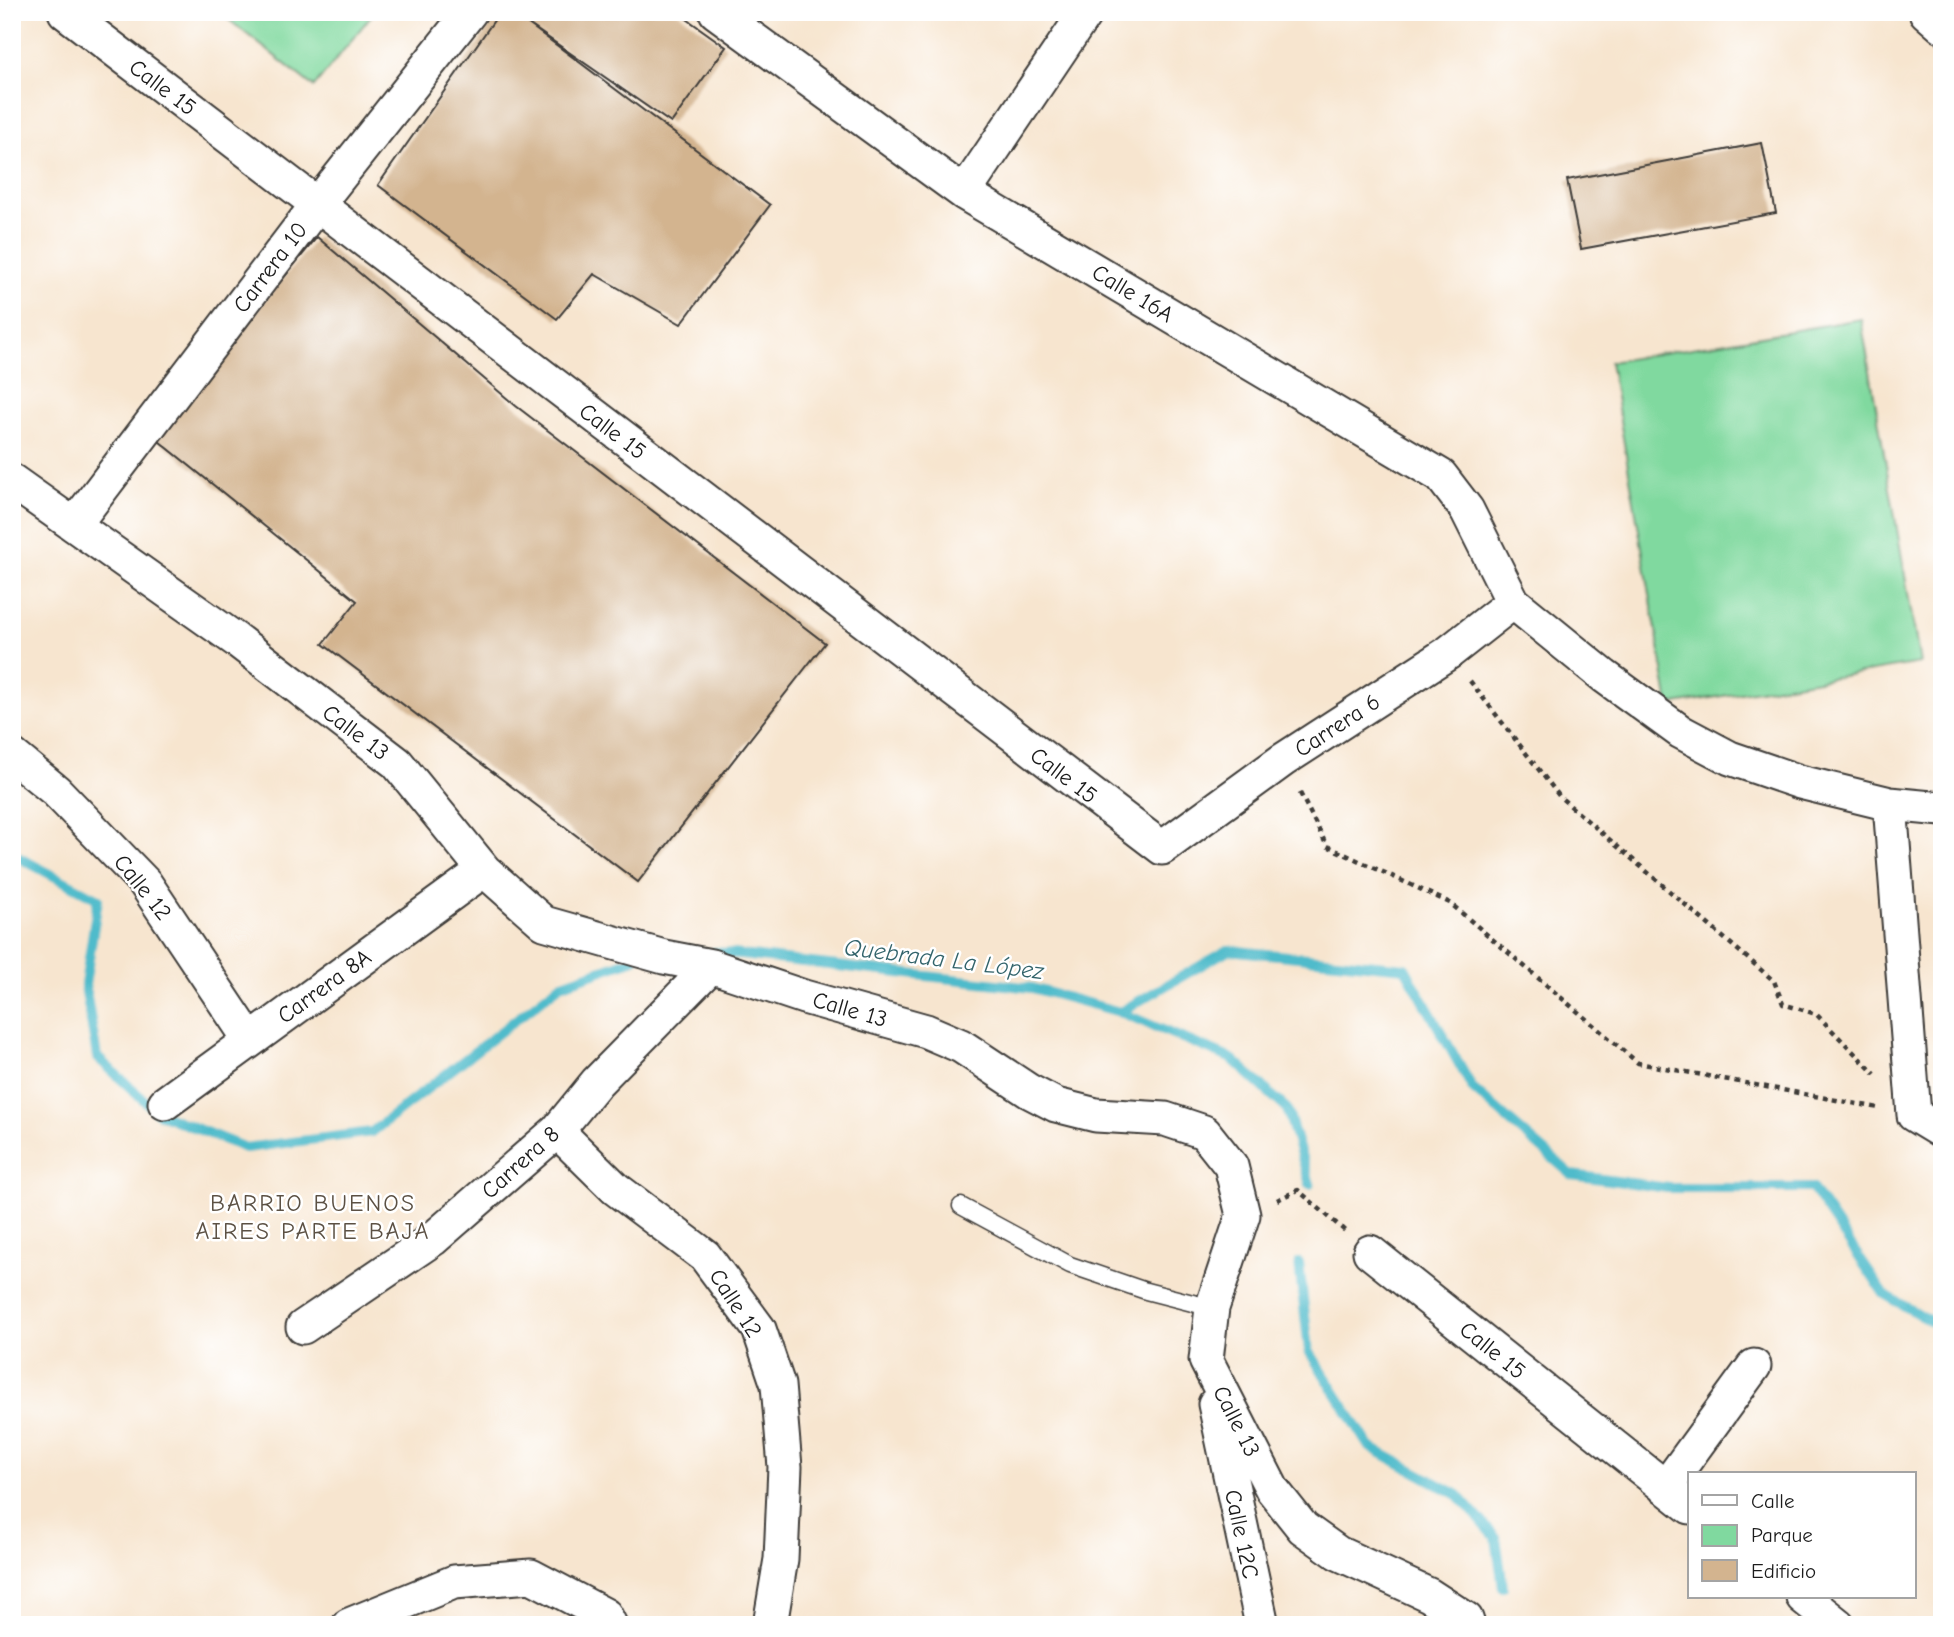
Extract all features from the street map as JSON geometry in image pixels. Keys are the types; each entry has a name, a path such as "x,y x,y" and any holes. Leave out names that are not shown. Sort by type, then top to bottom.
{"street":[{"name":"Calle 15","path":"65,12 1162,848"},
{"name":"Carrera 10","path":"74,525 317,205 470,12"},
{"name":"Calle 16A","path":"716,12 964,192 1441,476 1467,510 1513,602"},
{"path":"964,192 1086,12"},
{"path":"1926,12 1942,26"},
{"name":"Calle 13","path":"12,481 239,642 397,763 484,870 544,923 664,957 711,966 804,997 926,1031 961,1046 1029,1091 1056,1105 1096,1115 1165,1119 1204,1132 1231,1166 1243,1215 1212,1308 1206,1360 1272,1489 1303,1528 1338,1553 1429,1595 1466,1619 1468,1625"},
{"path":"1513,602 1604,676 1681,732 1730,758 1800,782 1890,804 1942,809"},
{"name":"Carrera 6","path":"1162,848 1283,760 1448,653 1513,602"},
{"name":"Calle 12","path":"12,755 56,791 145,883 250,1040"},
{"path":"1890,804 1928,1124"},
{"name":"Carrera 8A","path":"165,1104 484,870"},
{"name":"Carrera 8","path":"303,1326 433,1239 557,1131 597,1082 711,966"},
{"name":"Calle 12","path":"557,1131 616,1189 705,1256 758,1329 778,1385 785,1467 781,1559 770,1625"},
{"name":"Calle 15","path":"1370,1252 1678,1497"},
{"name":"Calle 12C","path":"1206,1360 1262,1625"},
{"path":"1693,1472 1754,1366"},
{"path":"1678,1497 1688,1480"},
{"path":"349,1625 454,1581 531,1576 605,1615 610,1625"},
{"path":"1804,1598 1838,1625"}],"lane":[{"path":"961,1206 1070,1265 1146,1291 1212,1308"}],"path":[{"path":"1448,653 1560,797 1774,981 1783,1004 1816,1014 1928,1124"},
{"path":"1283,760 1327,846 1450,903 1638,1063 1928,1124"},
{"path":"1298,1190 1370,1252"}],"green space":[{"path":"219,12 374,12 314,87"},
{"path":"1861,319 1920,663 1669,705 1610,362"}],"building":[{"path":"500,12 677,12 726,47 671,123 527,23 770,205 681,324 594,274 557,319 378,185"},
{"path":"1762,143 1776,213 1581,249 1567,180"},
{"path":"317,237 516,406 825,643 638,882 323,644 357,601 154,437"}],"waterway":[{"name":"Quebrada La López","path":"12,854 98,899 85,985 97,1057 158,1113 245,1148 372,1132 560,985 634,959"},
{"name":"Quebrada La López","path":"715,952 1032,988 1120,1012 1228,950 1405,968 1473,1089 1572,1175 1668,1188 1812,1188 1884,1294 1942,1328"},
{"path":"1120,1012 1232,1059 1287,1109 1310,1184"},
{"path":"1299,1263 1309,1351 1370,1447 1458,1495 1496,1538 1503,1587"}],"district":[{"name":"BARRIO BUENOS AIRES PARTE BAJA","path":"313,1217"}]}
